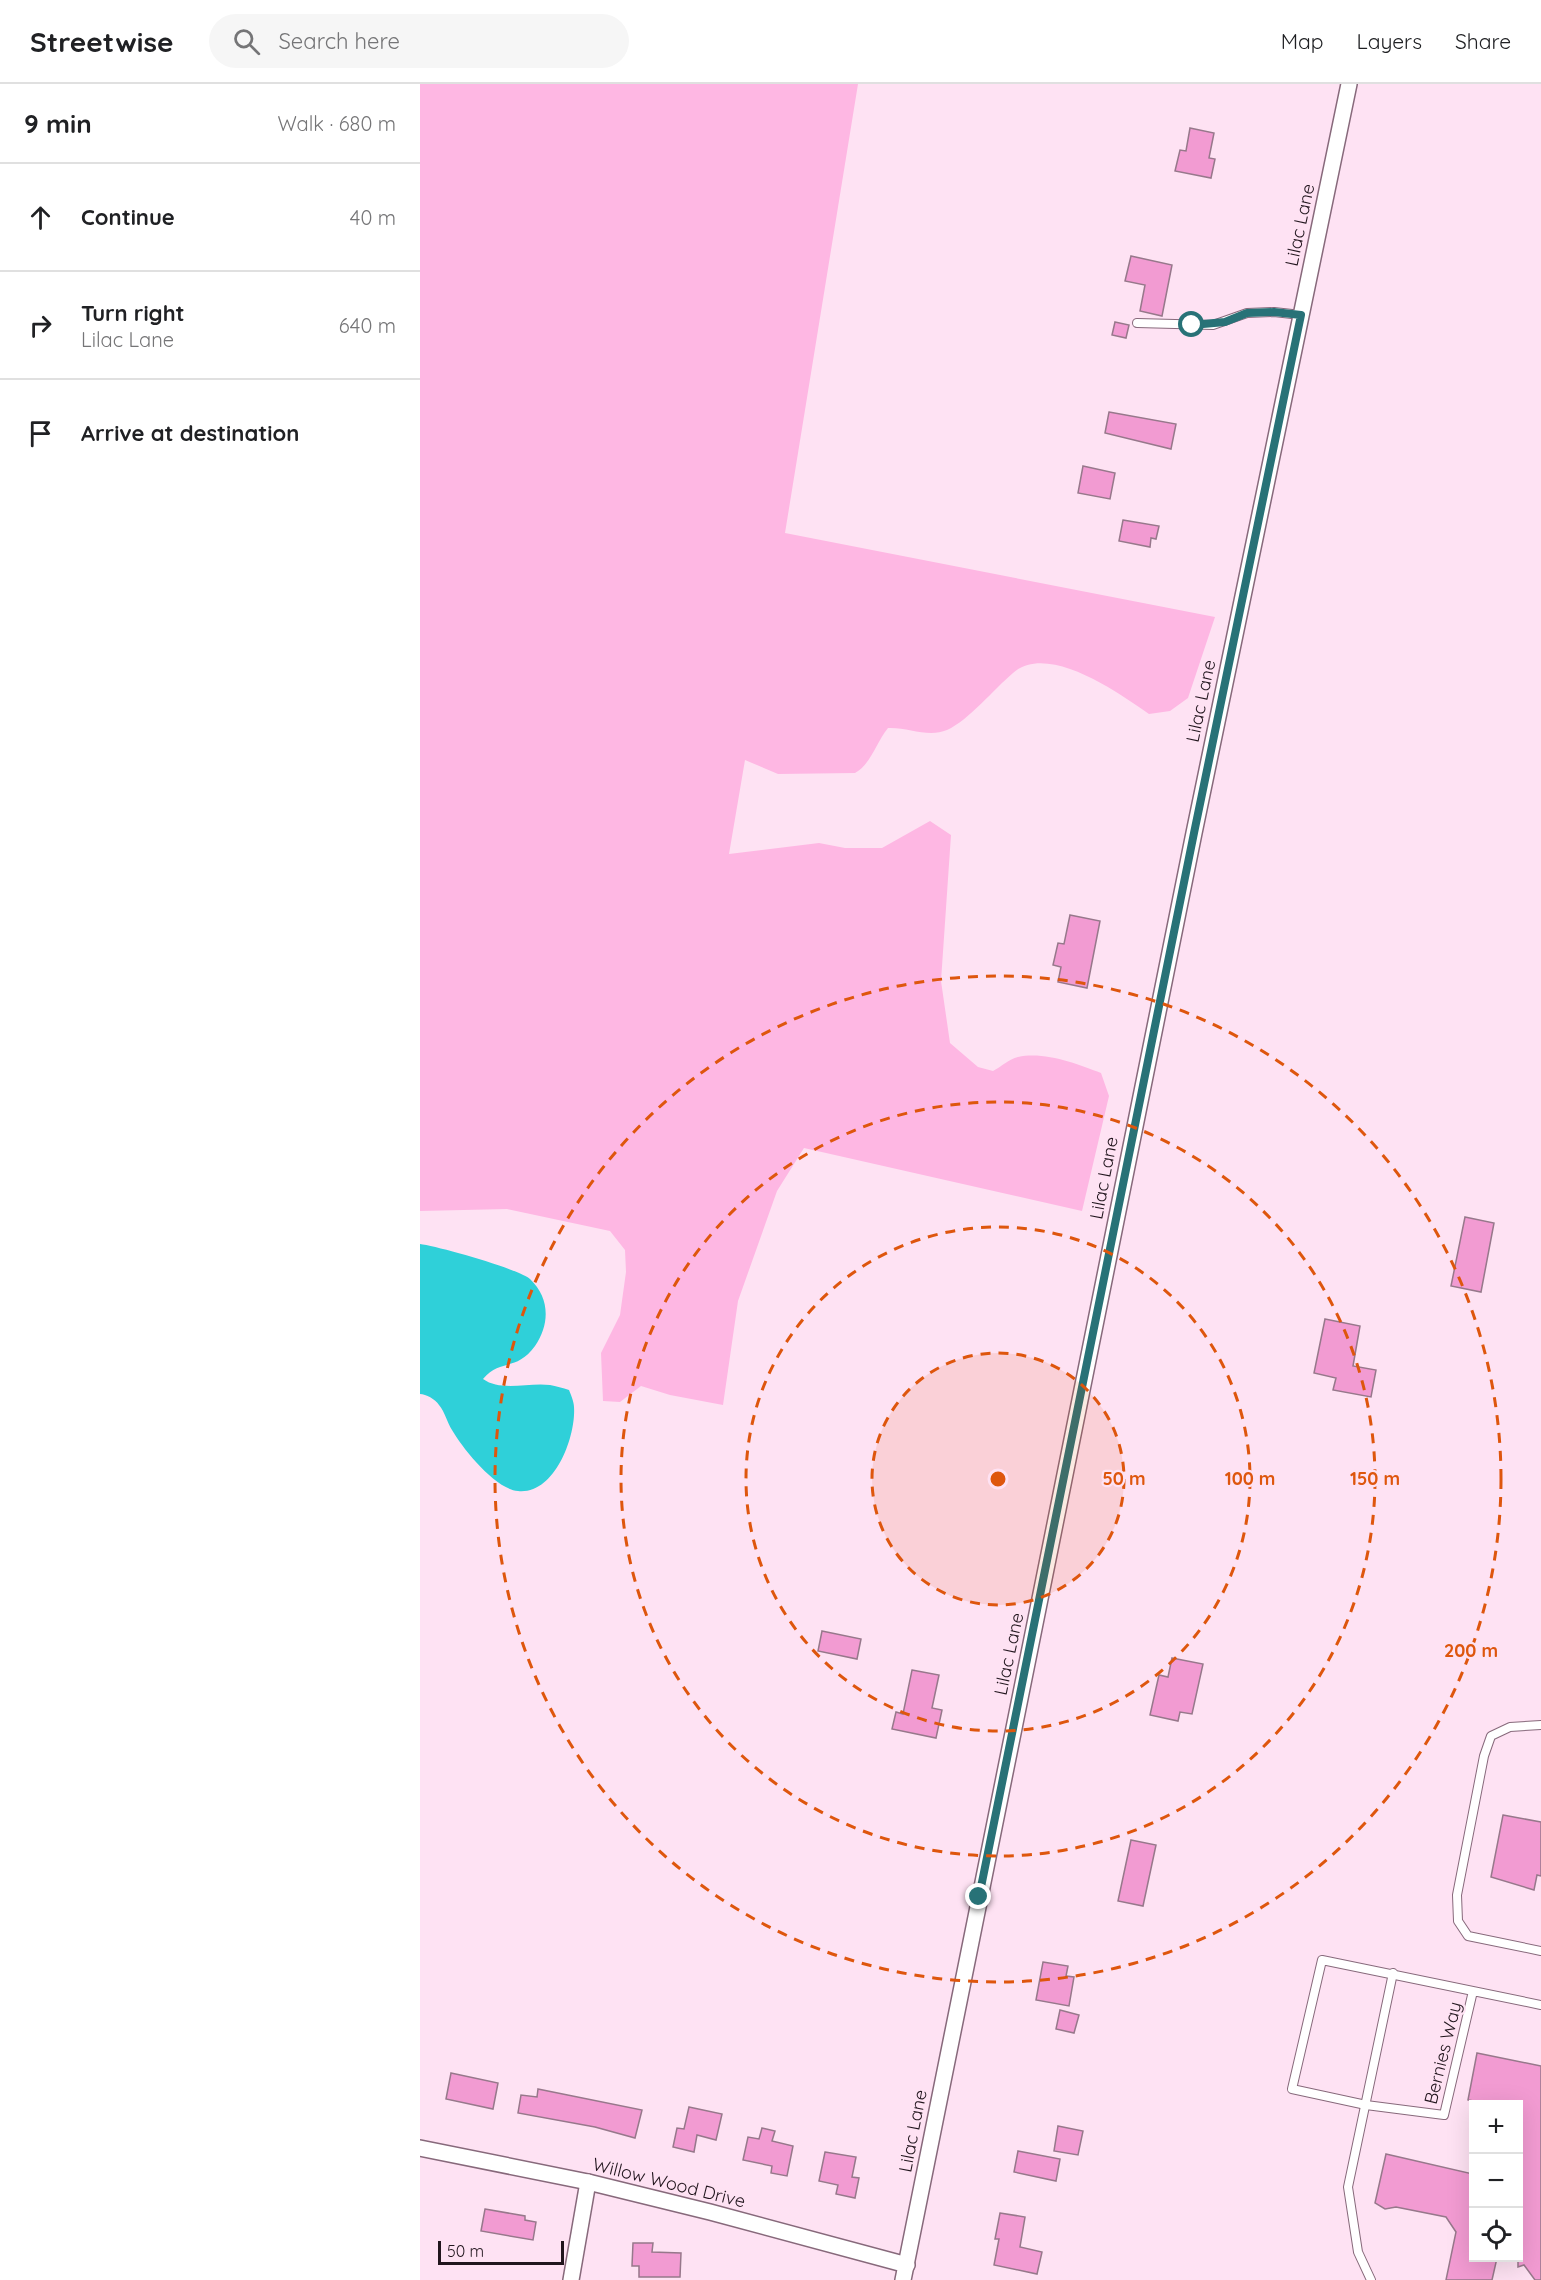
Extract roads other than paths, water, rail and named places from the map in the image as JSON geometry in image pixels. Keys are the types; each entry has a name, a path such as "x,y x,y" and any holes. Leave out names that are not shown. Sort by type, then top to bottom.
{"street":[{"name":"Lilac Lane","path":"905,2273 1191,844 1349,84"},
{"name":"Willow Wood Drive","path":"420,2148 588,2182 710,2212 905,2273"},
{"path":"571,2280 588,2182"}],"lane":[{"path":"1137,323 1214,325 1247,313 1274,312 1301,315"},
{"path":"1541,1725 1510,1727 1491,1736 1484,1756 1457,1895 1458,1921 1468,1936 1541,1952"},
{"name":"Bernies Way","path":"1473,1991 1444,2115 1366,2105 1292,2089 1322,1960 1393,1973 1541,2005"},
{"path":"1371,2280 1358,2252 1348,2187 1393,1973"}],"water":[{"path":"420,1244 459,1253 511,1270 530,1279 541,1294 546,1311 545,1320 535,1346 521,1359 496,1369 483,1379 498,1385 542,1384 569,1390 574,1405 574,1419 567,1447 553,1474 543,1484 531,1490 509,1489 490,1476 464,1447 437,1403 430,1397 420,1394"}]}
